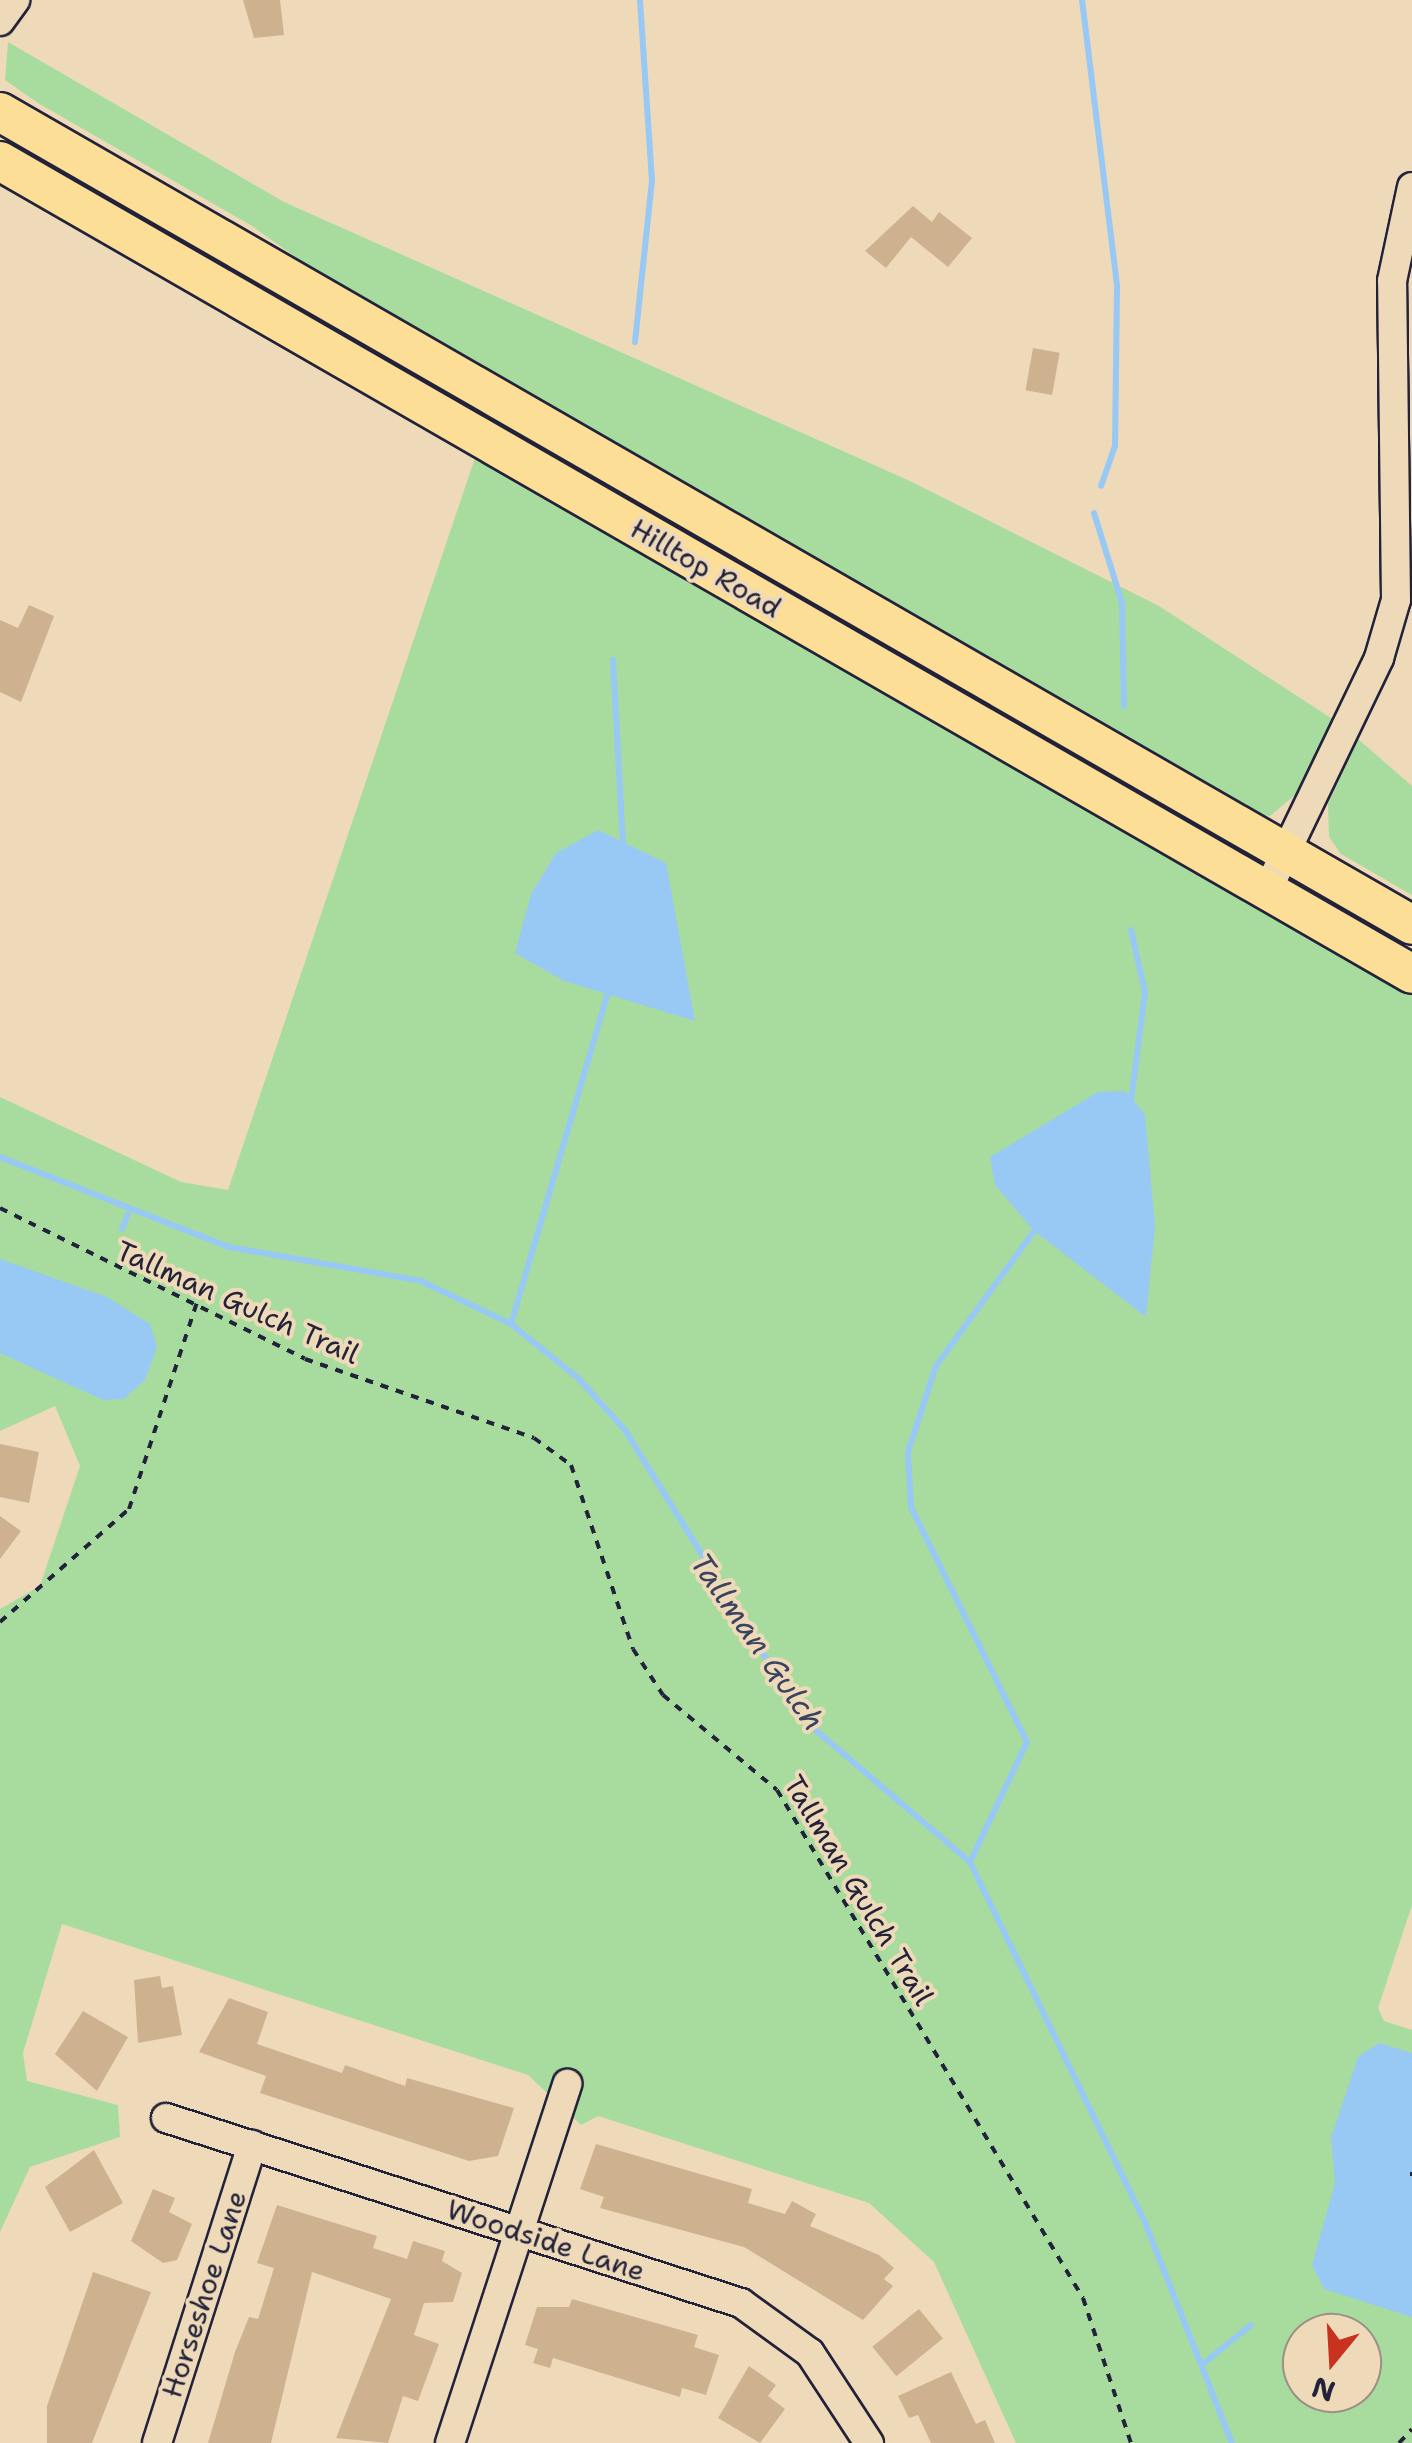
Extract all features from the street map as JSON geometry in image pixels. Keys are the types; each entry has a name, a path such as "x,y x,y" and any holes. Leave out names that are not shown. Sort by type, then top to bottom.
{"main road":[{"name":"Hilltop Road","path":"0,112 1412,925"},
{"name":"Hilltop Road","path":"0,161 1412,974"}],"street":[{"path":"0,21 15,0"},
{"path":"1267,890 1288,853 1396,600 1392,281 1412,187"},
{"path":"450,2443 567,2084"},
{"name":"Woodside Lane","path":"166,2118 519,2231 769,2319 830,2376 869,2443"},
{"name":"Horseshoe Lane","path":"156,2443 252,2144"}],"path":[{"name":"Tallman Gulch Trail","path":"0,1208 336,1372 534,1438 572,1465 650,1678 777,1790 1083,2298 1130,2443"},
{"path":"0,1622 129,1509 197,1302"},
{"path":"1399,2443 1412,2429"}],"green space":[{"path":"8,42 284,202 910,481 1159,606 1337,722 1307,785 1270,816 1244,813 356,300 252,226 38,103 5,80"},
{"path":"477,452 1412,991 1412,1905 1378,2008 1384,2021 1412,2030 1412,2443 1016,2443 934,2262 869,2203 598,2116 581,2125 528,2075 62,1924 23,2053 27,2081 118,2105 120,2137 30,2167 0,2232 0,1609 40,1586 80,1466 55,1406 0,1431 0,1097 181,1182 228,1190"},
{"path":"1358,739 1412,786 1412,895 1341,854 1329,837 1328,804"}],"water":[{"path":"598,830 666,863 695,1021 564,981 515,953 531,894 556,853"},
{"path":"1125,1091 1145,1114 1155,1226 1146,1317 1033,1230 995,1185 990,1157 1098,1092"},
{"path":"0,1259 107,1297 150,1324 157,1347 145,1380 124,1399 103,1400 0,1353"},
{"path":"1379,2043 1412,2053 1412,2317 1324,2289 1312,2265 1335,2183 1331,2138 1358,2057"}],"building":[{"path":"243,0 280,0 284,35 254,38"},
{"path":"913,206 932,222 939,212 972,238 948,267 911,237 886,268 865,251"},
{"path":"1033,348 1060,353 1052,395 1026,390"},
{"path":"29,605 54,616 21,702 0,692 0,620 18,628"},
{"path":"0,1444 39,1452 29,1503 0,1497"},
{"path":"0,1516 21,1531 0,1559"},
{"path":"160,1976 162,1988 173,1986 182,2035 138,2043 134,1980"},
{"path":"229,1998 268,2012 257,2044 342,2073 345,2065 405,2086 407,2078 514,2108 498,2156 469,2161 260,2093 266,2076 199,2052"},
{"path":"83,2011 128,2037 97,2091 55,2054"},
{"path":"596,2144 752,2189 748,2203 785,2214 792,2201 816,2214 810,2226 879,2255 894,2268 884,2279 893,2286 863,2320 744,2247 600,2208 604,2197 580,2189"},
{"path":"94,2150 123,2203 70,2232 45,2187"},
{"path":"153,2189 175,2198 169,2212 192,2224 177,2260 163,2263 131,2241"},
{"path":"277,2205 377,2236 373,2248 407,2259 413,2241 445,2251 442,2261 462,2273 453,2302 424,2303 414,2335 439,2344 418,2401 403,2396 388,2443 336,2438 391,2299 312,2272 271,2443 208,2443 235,2352 249,2317 258,2319 274,2268 257,2263"},
{"path":"93,2272 151,2292 92,2443 47,2443 47,2406"},
{"path":"572,2299 698,2335 694,2347 719,2355 706,2395 682,2388 680,2397 553,2358 550,2368 533,2363 538,2349 525,2345 537,2307 569,2307"},
{"path":"919,2309 943,2339 896,2376 872,2347"},
{"path":"749,2366 776,2385 768,2396 785,2409 760,2443 718,2418"},
{"path":"951,2372 976,2424 985,2420 995,2443 931,2443 918,2415 909,2418 898,2396"}],"waterway":[{"path":"635,342 652,181 640,0"},
{"path":"1082,0 1117,286 1115,446 1101,486"},
{"path":"1094,513 1122,603 1124,706"},
{"path":"613,660 623,843"},
{"path":"1131,930 1145,992 1131,1101"},
{"path":"511,1324 609,989"},
{"name":"Tallman Gulch","path":"0,1157 229,1247 421,1281 511,1324 578,1378 625,1430 805,1721 970,1862 1146,2225 1232,2443"},
{"path":"122,1229 128,1214"},
{"path":"970,1862 1027,1742 911,1507 908,1452 936,1366 1037,1227"},
{"path":"1204,2363 1251,2325"}]}
